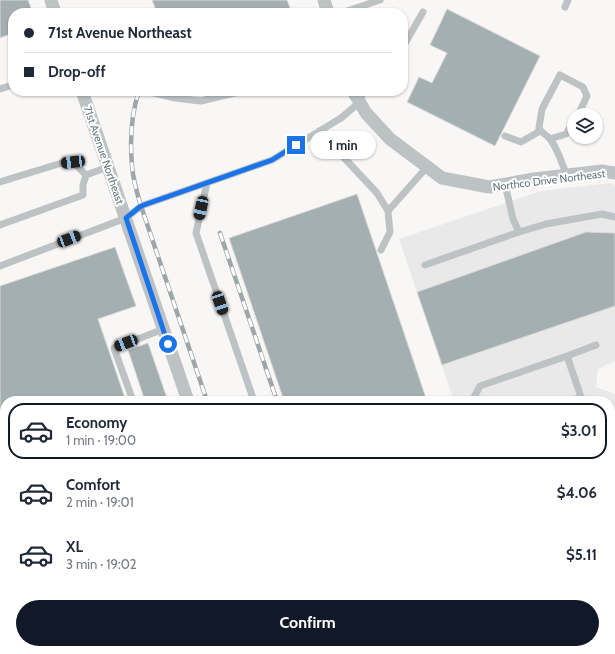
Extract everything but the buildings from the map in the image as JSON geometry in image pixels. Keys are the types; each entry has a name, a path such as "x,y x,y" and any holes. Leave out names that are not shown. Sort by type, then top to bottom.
{"street":[{"name":"71st Avenue Northeast","path":"84,96 186,396"},
{"name":"Northco Drive Northeast","path":"359,96 366,113 390,139 442,178 489,187 602,172 615,173"}],"lane":[{"path":"356,8 380,0"},
{"path":"565,7 568,0"},
{"path":"408,38 423,12"},
{"path":"567,176 550,138 542,134 539,128 542,109 560,74 583,87 588,96 582,108"},
{"path":"167,96 201,100 220,96"},
{"path":"0,266 126,218 141,206 272,160 341,118 358,96"},
{"path":"320,131 377,193 388,211 390,232 380,250"},
{"path":"505,136 522,142 540,131"},
{"path":"550,138 567,132"},
{"path":"0,182 65,162 73,162 86,175"},
{"path":"86,175 108,167"},
{"path":"388,211 427,168"},
{"path":"0,225 83,195 83,185 86,175"},
{"path":"207,183 196,233 252,396"},
{"path":"505,184 513,219 519,232"},
{"path":"424,265 546,224 602,214 615,217"},
{"path":"131,396 114,348 164,329"},
{"path":"475,396 480,386 567,356 596,344"},
{"path":"567,356 581,396"}],"shaded area":[{"path":"610,183 615,185 615,361 598,369 596,387 615,394 615,396 452,396 399,239 541,191"}],"railway":[{"path":"137,96 134,109 131,138 134,181 141,206 205,396"},
{"path":"220,233 275,396"}],"route":[{"path":"168,344 126,218 141,206 272,160 296,145"}]}
